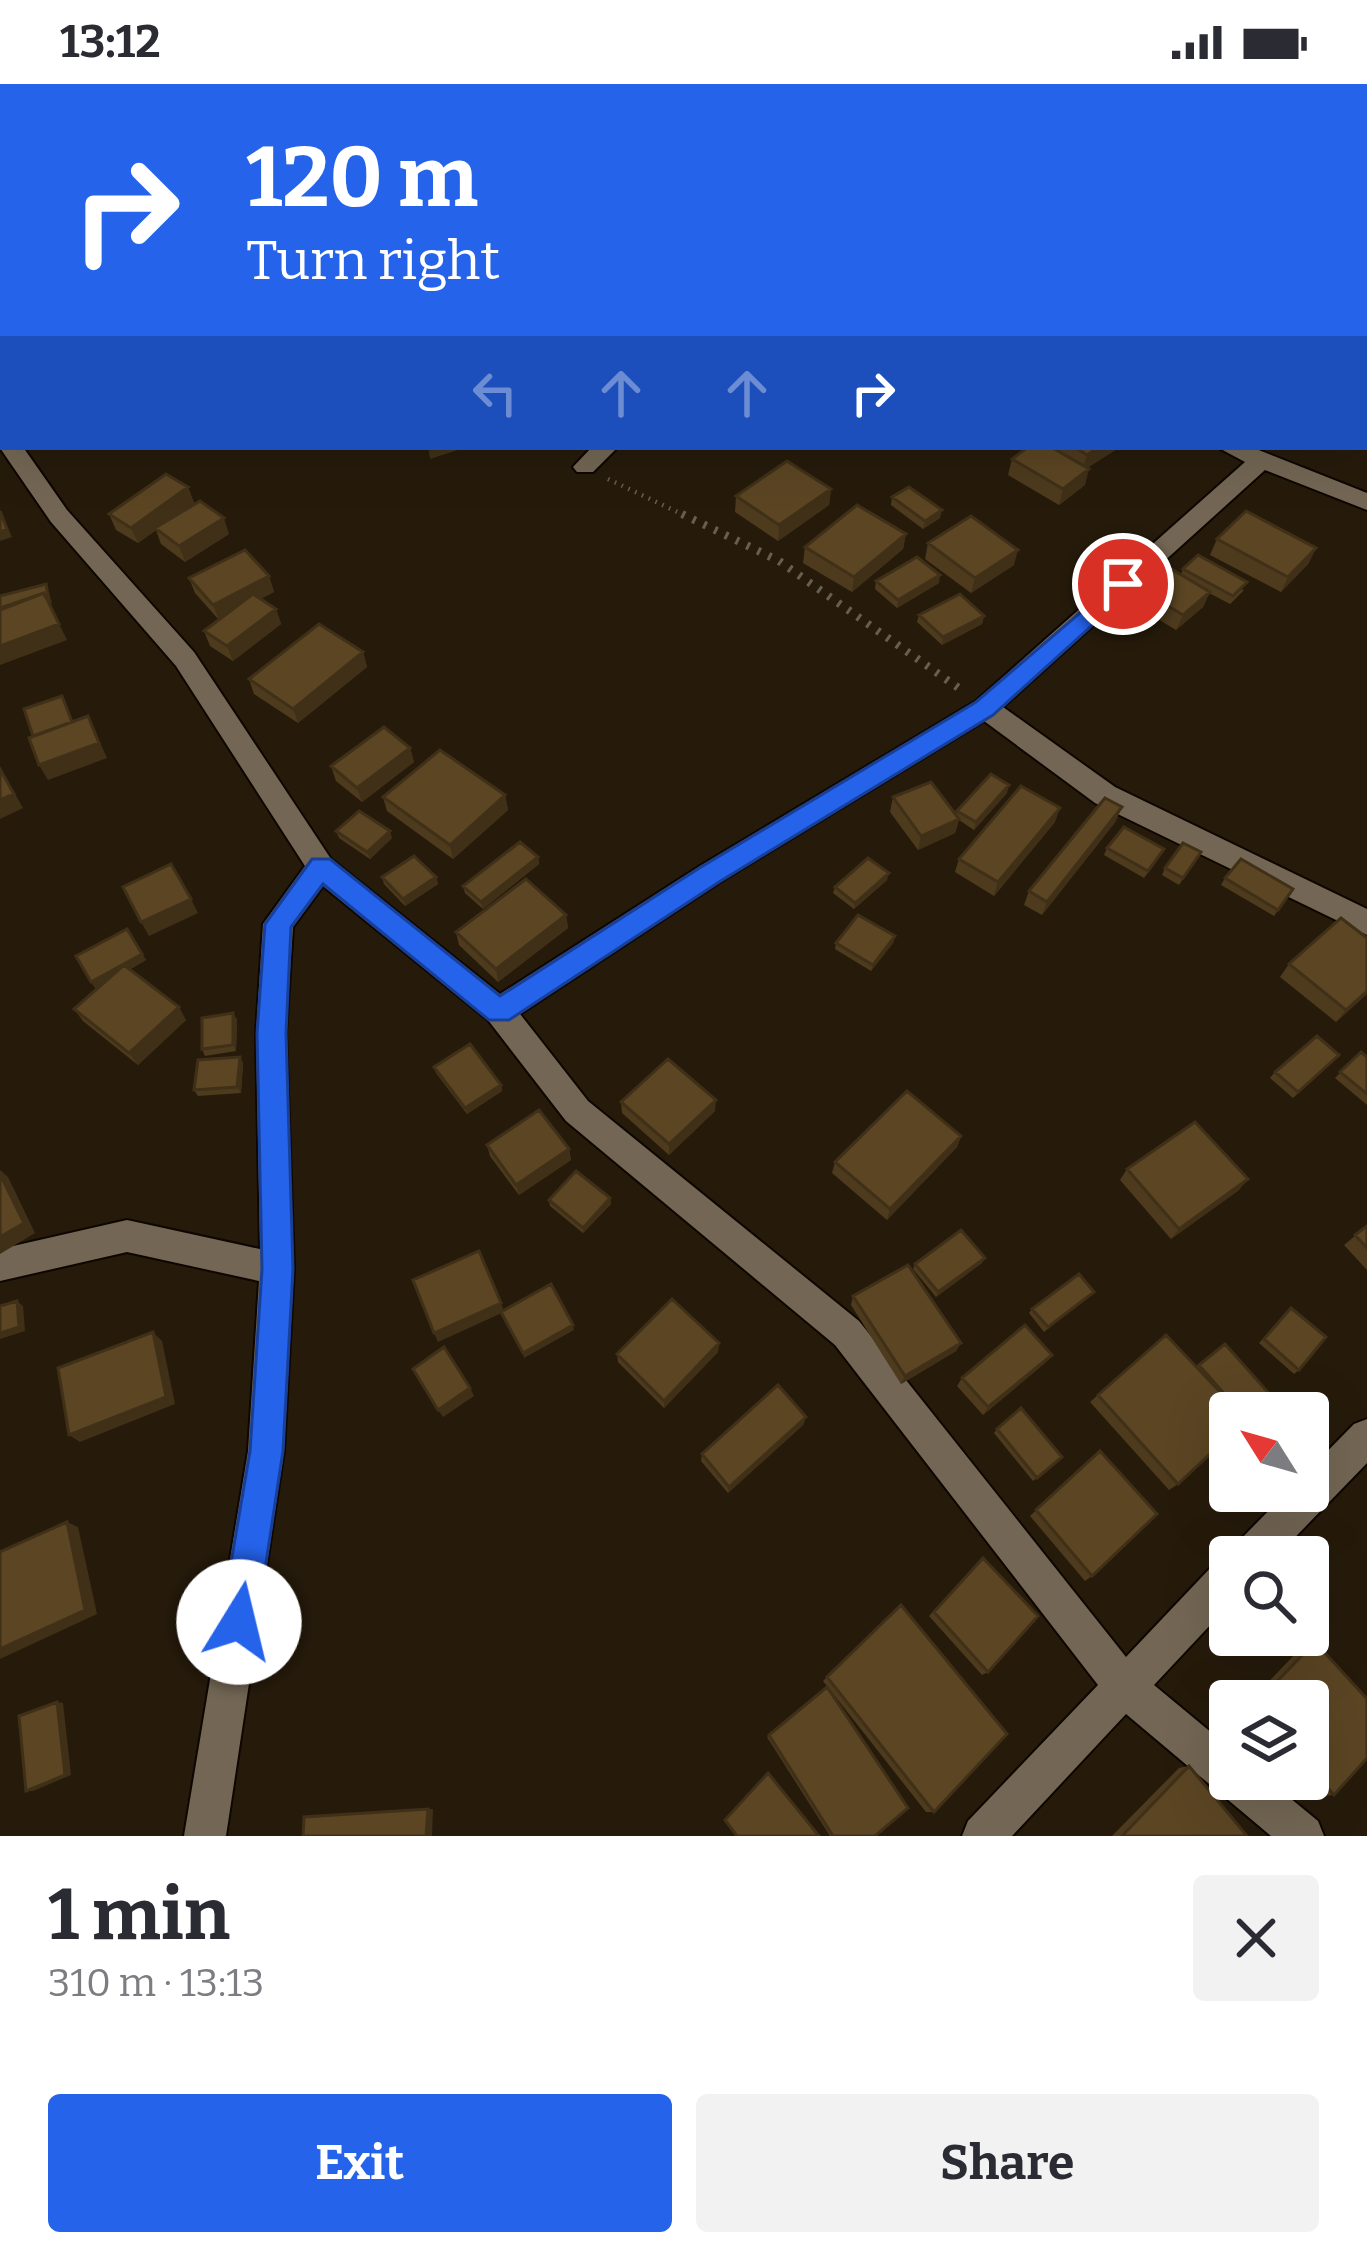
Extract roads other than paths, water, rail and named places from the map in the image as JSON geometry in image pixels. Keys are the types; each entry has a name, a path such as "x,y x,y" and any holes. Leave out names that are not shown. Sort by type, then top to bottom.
{"street":[{"path":"13,450 59,516 185,659 321,867 499,1011 577,1111 847,1333 1123,1685 1209,1757"},
{"path":"585,467 603,450"},
{"path":"1236,450 1367,502"},
{"path":"499,1011 710,874 985,708 1261,461"},
{"path":"985,708 1105,795 1367,923"},
{"path":"205,1836 266,1451 278,1269 272,1033 278,924 321,867"},
{"path":"0,1265 127,1236 278,1269"},
{"path":"1270,1536 1367,1437"},
{"path":"983,1836 1209,1597"},
{"path":"1260,1800 1303,1836"}]}
